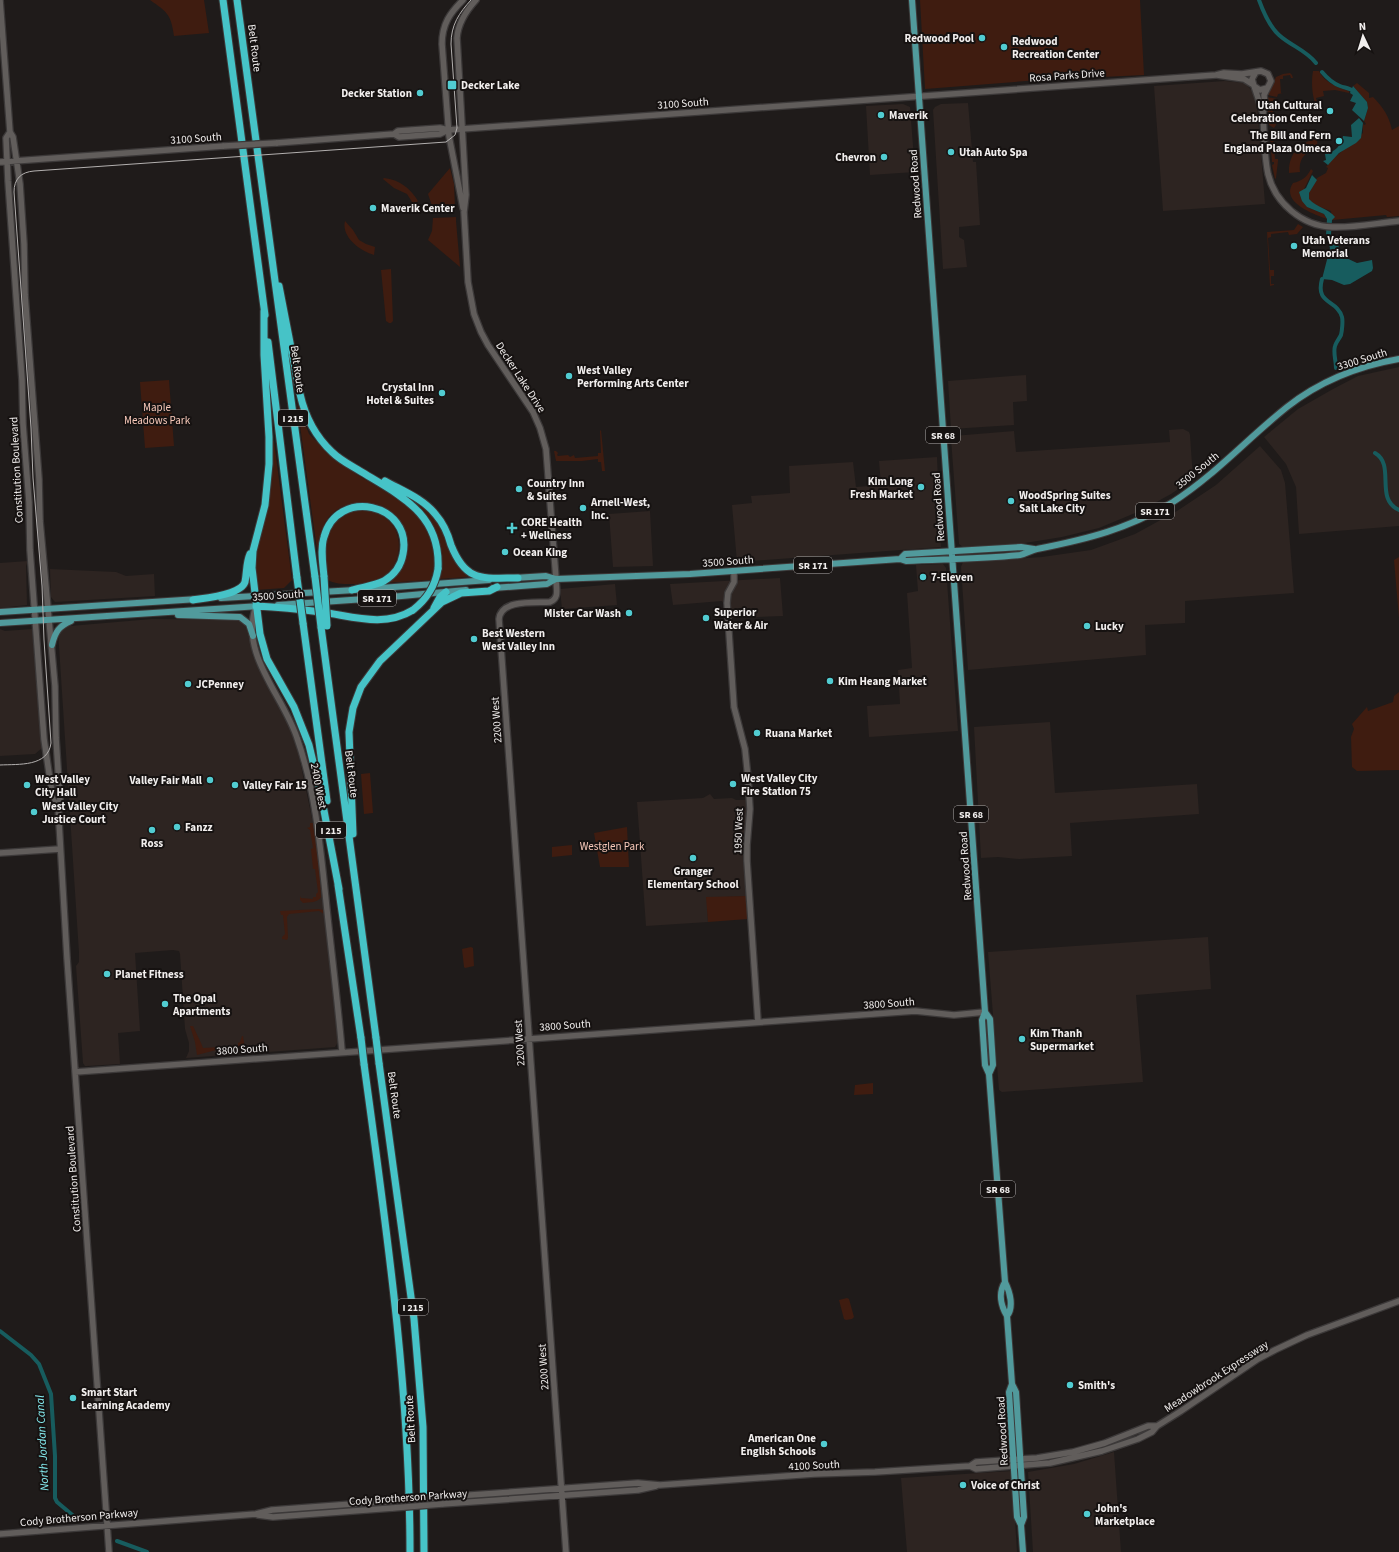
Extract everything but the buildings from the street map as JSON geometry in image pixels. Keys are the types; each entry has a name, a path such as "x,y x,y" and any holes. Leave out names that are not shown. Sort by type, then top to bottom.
{"highway":[{"name":"Belt Route","path":"223,0 297,578 364,1064 399,1340 408,1462 410,1552"},
{"name":"Belt Route","path":"237,0 315,577 324,626 327,666 414,1319 423,1427 424,1552"},
{"path":"256,606 309,610 378,620 395,618 413,610 422,602 431,591 438,569 436,542 430,527 421,513 406,499 346,463 332,452 317,435 306,413 300,394 284,307 271,258"},
{"path":"264,311 264,355 269,459 265,506 255,545 252,568 256,606 264,653 294,707 309,745 321,796 339,889"},
{"path":"306,413 321,436 337,452 348,460 418,499 434,511 445,528 458,560 467,571 483,578 518,578"},
{"path":"324,626 323,539 333,519 344,511 356,507 369,506 381,510 394,520 401,531 404,545 401,562 394,573 385,581 352,590"},
{"path":"193,600 240,589 245,581 247,562 255,545"},
{"path":"355,878 348,745 349,726 353,708 361,687 373,669 442,602 455,595 490,591 497,587"},
{"path":"429,614 440,597 446,592"}],"main road":[{"name":"Constitution Boulevard","path":"0,0 10,132 13,137 20,184 24,244 25,295 39,478 40,521 55,686 56,738 60,800 58,805 60,849 109,1552"},
{"name":"Decker Lake Drive","path":"463,0 449,15 444,24 442,38 448,130 452,158 464,212 470,292 476,318 488,345 529,404 538,422 545,442 549,465 556,579"},
{"name":"Decker Lake Drive","path":"464,212 466,195 461,129 457,34 464,14 476,0"},
{"name":"Redwood Road","path":"912,0 985,1012 990,1019 993,1065 989,1074 1005,1282 1009,1290 1011,1312 1007,1316 1012,1384 1009,1392 1017,1459 1021,1466 1024,1517 1021,1525"},
{"name":"Rosa Parks Drive","path":"919,97 970,92 1216,75 1224,73 1242,74 1258,72"},
{"path":"1263,113 1253,85 1253,76 1258,72 1266,72 1271,81 1264,95 1263,113 1267,167 1276,194 1290,211 1310,222 1329,227 1399,221"},
{"name":"Rosa Parks Drive","path":"1216,75 1244,79 1253,85"},
{"path":"1253,85 1260,90 1267,88"},
{"name":"3100 South","path":"0,162 394,134 399,137 440,134 448,130 461,129 919,97"},
{"name":"Constitution Boulevard","path":"10,132 6,138 8,181 22,380 23,424 29,502 29,529 44,739 53,800 58,805"},
{"name":"3300 South","path":"1331,380 1364,367 1399,359"},
{"name":"3500 South","path":"0,612 352,590 546,576 556,579 734,571 900,559 906,562 1022,554 1035,549 1071,543 1110,532 1147,516 1172,502 1204,479 1287,407 1331,380"},
{"name":"3500 South","path":"900,559 906,554 1021,547 1035,549"},
{"name":"1950 West","path":"734,571 734,582 728,593 727,603 734,707 745,749 748,778 750,809 747,861 758,1022"},
{"name":"3500 South","path":"0,623 81,619 355,600 547,584 556,579"},
{"name":"2200 West","path":"556,579 556,596 553,601 511,605 502,610 499,616 566,1552"},
{"name":"2400 West","path":"256,606 253,615 253,636 260,664 294,727 307,774 322,864 342,1051"},
{"path":"169,613 190,616 240,617 247,622 253,636"},
{"path":"52,644 53,637 59,628 70,621 81,619"},
{"path":"0,853 60,849"},
{"name":"3800 South","path":"75,1072 342,1051 914,1011 954,1014 985,1012"},
{"name":"Meadowbrook Expressway","path":"1014,1466 1050,1463 1106,1450 1144,1436 1258,1359 1275,1350 1307,1335 1399,1301"},
{"name":"Meadowbrook Expressway","path":"1017,1459 1049,1456 1084,1449 1148,1426 1157,1426"},
{"path":"1106,1450 1107,1447 1119,1442 1126,1435"},
{"name":"Redwood Road","path":"1017,1459 1014,1466 1017,1517 1021,1525 1023,1552"},
{"name":"4100 South","path":"970,1466 976,1462 1017,1459"},
{"name":"4100 South","path":"562,1495 638,1490 660,1485 814,1474 970,1466 976,1469 1014,1466"},
{"name":"4100 South","path":"562,1488 638,1482 660,1485"},
{"name":"Cody Brotherson Parkway","path":"0,1534 256,1514 272,1510 562,1488"},
{"name":"Cody Brotherson Parkway","path":"256,1514 273,1517 562,1495"}],"shaded area":[{"path":"1225,81 1245,83 1253,92 1257,103 1265,204 1163,211 1154,86"},
{"path":"968,103 973,162 976,162 980,225 959,227 959,237 964,240 967,267 943,269 933,110 941,104"},
{"path":"903,104 910,107 915,172 870,175 866,106"},
{"path":"1399,367 1399,526 1299,534 1296,487 1286,464 1264,437 1298,409 1358,376"},
{"path":"1026,375 1027,401 1013,402 1014,425 951,429 948,381"},
{"path":"1183,429 1189,432 1190,435 1193,479 1171,494 1140,511 1099,528 1062,537 1025,543 963,547 959,544 951,439 953,436 1014,431 1016,452 1170,442 1169,430"},
{"path":"1260,446 1281,470 1285,483 1294,593 1185,601 1185,623 1145,625 1146,655 968,670 961,567 963,562 1042,557 1091,550 1135,534 1177,511 1216,485"},
{"path":"937,457 938,480 934,481 936,481 941,547 737,562 732,505 752,503 751,496 790,493 789,466 853,462 856,487 881,485 879,461"},
{"path":"650,511 653,566 613,567 609,514"},
{"path":"28,561 26,566 27,605 0,608 0,563"},
{"path":"943,564 946,568 958,731 869,737 867,706 900,704 898,670 912,668 907,593 918,591 916,565"},
{"path":"50,569 116,572 126,576 154,574 155,596 55,602 51,597"},
{"path":"780,578 783,616 731,618 722,601 673,605 670,584"},
{"path":"615,584 617,605 562,609 560,589"},
{"name":"Valley Fair Mall","path":"152,619 239,620 246,625 253,656 284,713 296,742 313,823 319,862 338,1042 335,1047 186,1058 189,1051 189,1043 185,1029 180,954 179,951 173,950 135,953 140,1031 118,1033 120,1064 85,1066 83,1063 76,966 79,962 79,953 58,631 70,626"},
{"path":"0,629 5,631 32,629 42,748 35,754 0,756"},
{"path":"1050,722 1055,793 1197,784 1199,814 1070,823 1072,856 1019,859 998,857 981,858 974,727"},
{"name":"Granger Elementary School","path":"710,794 714,799 732,798 736,800 746,800 746,821 743,851 746,896 707,898 708,922 646,926 637,802 703,798"},
{"path":"1208,937 1211,989 1136,995 1143,1082 1002,1092 999,1090 988,952"},
{"path":"1114,1452 1121,1552 1033,1552 1028,1472 1074,1464"},
{"path":"1012,1471 1017,1552 907,1552 901,1478"}],"green space":[{"path":"150,0 204,0 209,33 174,36 170,18"},
{"path":"920,0 1140,0 1144,75 1039,80 925,89"},
{"path":"1313,71 1319,71 1328,82 1349,91 1349,93 1335,90 1323,91 1324,96 1316,98 1319,107 1317,108 1312,90"},
{"path":"1290,73 1293,78 1291,78 1290,75 1283,76 1283,79 1280,79 1281,93 1283,93 1278,94 1277,97 1268,95 1276,77"},
{"path":"1357,83 1369,93 1369,98 1373,97 1383,108 1392,130 1399,126 1399,216 1387,217 1386,215 1332,220 1331,211 1314,205 1309,199 1309,193 1317,178 1326,173 1328,168 1326,167 1334,158 1363,133 1363,123 1364,125 1366,124 1364,121 1368,108 1367,102 1353,86"},
{"path":"1267,97 1277,99 1273,109 1276,125 1274,128 1269,125"},
{"path":"1273,133 1276,133 1273,135 1275,159 1278,159 1275,179 1272,165 1274,162 1272,162 1270,137"},
{"path":"1317,139 1318,150 1314,150 1304,156 1300,163 1300,172 1289,173 1289,166 1296,150 1305,143"},
{"path":"450,168 454,184 455,207 433,209 428,194"},
{"path":"1311,169 1313,171 1304,189 1307,207 1324,214 1327,219 1300,206 1291,196 1290,190 1293,183 1304,178"},
{"path":"384,178 404,185 412,192 418,201 414,205 407,194 394,188 383,179"},
{"path":"456,217 460,267 428,240 432,231 433,218"},
{"path":"345,221 359,240 375,247 374,255 358,247 349,238 346,232"},
{"path":"1298,224 1303,227 1297,234 1289,235 1288,232 1271,234 1271,237 1268,238 1270,270 1274,270 1274,276 1271,276 1271,284 1274,285 1270,286 1267,232 1294,230"},
{"path":"391,269 393,321 389,323 386,321 381,270"},
{"name":"Maple Meadows Park","path":"169,380 174,446 145,448 140,382"},
{"path":"297,403 309,434 331,456 356,474 411,507 423,524 432,543 435,562 431,580 385,583 406,554 399,523 393,515 376,505 355,503 335,511 326,522 317,550"},
{"path":"601,430 605,471 602,471 601,462 598,462 598,459 582,461 556,461 554,451 558,453 558,456 568,455 570,457 574,455 575,458 598,456 598,453 601,453"},
{"path":"272,441 274,441 292,580 284,588 256,590 254,557"},
{"path":"402,493 430,511 440,526 454,560 468,577 439,579 442,563 440,549 435,534"},
{"path":"366,509 384,517 394,528 399,542 399,550 394,565 384,576 369,582 341,584 326,579 324,545 334,520 349,511"},
{"path":"1399,557 1399,618 1394,560"},
{"path":"1399,692 1399,770 1357,771 1352,767 1351,737 1354,729 1352,724 1367,707 1368,711 1393,702 1394,696"},
{"path":"370,773 373,813 364,814 361,774"},
{"path":"310,823 313,823 319,862 321,897 316,901 303,903 300,900 300,896 301,898 313,899 313,897 316,897 318,892 315,869 313,869 311,849 313,848 310,830 307,828 310,827"},
{"name":"Westglen Park","path":"627,827 629,867 600,867 594,833"},
{"path":"572,845 572,855 552,857 552,847"},
{"path":"746,896 748,919 708,922 706,897"},
{"path":"323,910 324,914 319,911 289,914 287,917 288,938 287,940 282,939 285,934 283,915 281,915 280,911"},
{"path":"473,948 474,966 465,968 462,949"},
{"path":"190,1026 193,1026 203,1048 238,1046 238,1043 243,1036 245,1049 234,1052 216,1050 197,1055"},
{"path":"873,1083 873,1094 854,1095 855,1085"},
{"path":"849,1299 854,1317 846,1320 844,1319 839,1300"}],"water":[{"path":"1353,86 1367,102 1368,108 1364,121 1352,110 1356,103 1350,101 1353,95 1350,93"},
{"path":"1359,118 1363,123 1361,138 1356,143 1339,153 1328,165 1323,161 1326,160 1325,154 1332,152 1337,148 1341,143 1343,136 1352,137 1351,125"},
{"path":"1312,175 1317,180 1309,193 1309,199 1335,217 1332,220 1331,234 1337,242 1342,256 1357,263 1372,260 1372,271 1350,284 1344,285 1332,280 1322,279 1330,248 1326,235 1327,219 1324,214 1307,207 1302,201 1299,192 1306,188"}],"waterway":[{"path":"1259,0 1267,19 1276,32 1308,55 1316,63"},
{"path":"1322,72 1335,83 1355,92"},
{"path":"1322,279 1321,293 1324,298 1336,307 1342,317 1341,335 1334,349 1336,368"},
{"path":"1375,453 1381,458 1384,465 1388,498 1392,505 1399,510"},
{"name":"North Jordan Canal","path":"0,1331 31,1355 39,1364 51,1394 55,1456 55,1498 57,1502 76,1518"},
{"name":"North Jordan Canal","path":"117,1541 147,1552"}],"tram line":[{"path":"0,765 32,763 39,760 49,751 51,743 42,586 33,478 31,428 14,192 15,183 19,177 25,173 34,171 446,142 455,135 457,128 451,44 452,31 459,15 471,0"}],"place":[{"name":"Redwood Pool","path":"982,38"},
{"name":"Redwood Recreation Center","path":"1004,47"},
{"name":"Decker Lake","path":"452,85"},
{"name":"Decker Station","path":"420,93"},
{"name":"Utah Cultural Celebration Center","path":"1330,111"},
{"name":"Maverik","path":"881,115"},
{"name":"The Bill and Fern England Plaza Olmeca","path":"1339,141"},
{"name":"Utah Auto Spa","path":"951,152"},
{"name":"Chevron","path":"884,157"},
{"name":"Maverik Center","path":"373,208"},
{"name":"Utah Veterans Memorial","path":"1294,246"},
{"name":"West Valley Performing Arts Center","path":"569,376"},
{"name":"Crystal Inn Hotel & Suites","path":"442,393"},
{"name":"Kim Long Fresh Market","path":"921,487"},
{"name":"Country Inn & Suites","path":"519,489"},
{"name":"WoodSpring Suites Salt Lake City","path":"1011,501"},
{"name":"Arnell-West, Inc.","path":"583,508"},
{"name":"CORE Health + Wellness","path":"512,528"},
{"name":"Ocean King","path":"505,552"},
{"name":"7-Eleven","path":"923,577"},
{"name":"Mister Car Wash","path":"629,613"},
{"name":"Superior Water & Air","path":"706,618"},
{"name":"Lucky","path":"1087,626"},
{"name":"Best Western West Valley Inn","path":"474,639"},
{"name":"Kim Heang Market","path":"830,681"},
{"name":"JCPenney","path":"188,684"},
{"name":"Ruana Market","path":"757,733"},
{"name":"Valley Fair Mall","path":"210,780"},
{"name":"West Valley City Fire Station 75","path":"733,784"},
{"name":"West Valley City Hall","path":"27,785"},
{"name":"Valley Fair 15","path":"235,785"},
{"name":"West Valley City Justice Court","path":"34,812"},
{"name":"Fanzz","path":"177,827"},
{"name":"Ross","path":"152,830"},
{"name":"Granger Elementary School","path":"693,858"},
{"name":"Planet Fitness","path":"107,974"},
{"name":"The Opal Apartments","path":"165,1004"},
{"name":"Kim Thanh Supermarket","path":"1022,1039"},
{"name":"Smith's","path":"1070,1385"},
{"name":"Smart Start Learning Academy","path":"73,1398"},
{"name":"American One English Schools","path":"824,1444"},
{"name":"Voice of Christ","path":"963,1485"},
{"name":"John's Marketplace","path":"1087,1514"}]}
